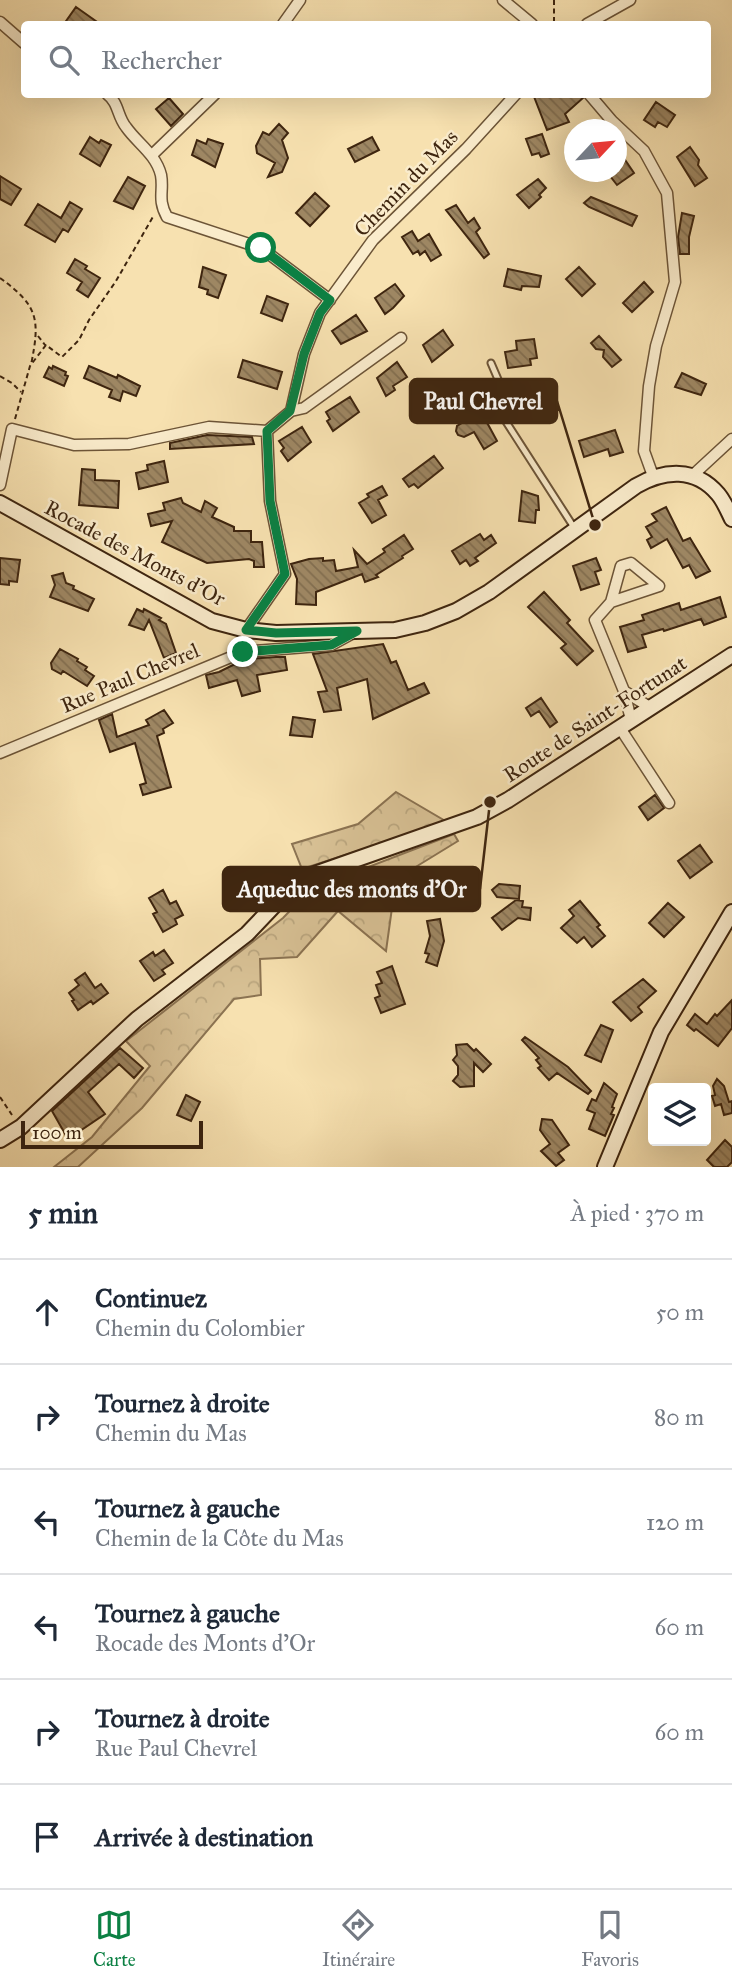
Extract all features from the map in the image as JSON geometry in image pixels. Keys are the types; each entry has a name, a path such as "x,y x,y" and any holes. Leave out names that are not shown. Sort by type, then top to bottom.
{"street":[{"path":"285,21 300,0"},
{"path":"503,0 528,21"},
{"path":"592,21 629,0"},
{"path":"0,22 21,40"},
{"path":"112,98 124,125 152,155 161,175 160,205 167,217 261,248 330,300"},
{"path":"152,155 211,98"},
{"name":"Chemin du Mas","path":"290,411 304,354 320,313 373,240 466,149 512,98"},
{"path":"592,98 644,151 667,193 675,282 656,346 649,386 644,451 653,477"},
{"path":"0,485 12,429 74,445 129,444 209,427 267,431 290,411 304,408 401,338"},
{"path":"246,630 285,574 270,501 267,431"},
{"path":"732,439 693,475 718,494 732,519"},
{"name":"Rocade des Monts d'Or","path":"0,503 212,621 246,630 276,633 395,630 425,623 456,611 489,592 636,486 653,477 675,473 693,475"},
{"path":"611,602 659,586 631,563 621,566 611,602 595,620 624,691 626,724 669,803"},
{"name":"Rue Paul Chevrel","path":"0,753 243,652 331,645 357,631"},
{"name":"Route de Saint-Fortunat","path":"0,1140 21,1127 137,1019 247,934 287,892 306,877 477,817 732,654"},
{"path":"624,691 651,708"},
{"path":"605,1167 661,1032 732,912"}],"lane":[{"path":"491,363 500,384 494,403 576,530"}],"path":[{"path":"554,0 554,21"},
{"path":"37,335 62,357 79,340 160,205"},
{"path":"0,278 14,288 31,307 36,320 37,335 12,429"},
{"path":"30,366 46,345"},
{"path":"0,376 22,393"},
{"path":"0,1097 21,1127"}],"green space":[{"path":"396,792 447,822 302,869 292,844 358,824"},
{"path":"454,834 458,841 396,879 386,951 338,911 297,957 260,959 261,995 234,999 142,1108 78,1167 54,1167 92,1137 150,1066 126,1041 283,918 311,889"}],"building":[{"path":"76,7 96,21 66,21"},
{"path":"169,98 183,114 171,126 156,109"},
{"path":"535,98 583,98 565,114 568,119 564,119 564,124 547,130"},
{"path":"656,102 675,115 667,127 658,122 655,127 644,120"},
{"path":"279,124 288,133 282,140 288,158 282,172 268,177 275,163 257,153 256,146 263,132 269,135"},
{"path":"542,134 549,154 541,157 539,153 532,155 526,139"},
{"path":"90,137 99,143 101,140 111,145 100,166 80,154"},
{"path":"372,137 379,150 355,162 348,149"},
{"path":"208,139 223,144 215,167 192,155 197,140 206,144"},
{"path":"690,147 707,178 695,186 677,157"},
{"path":"627,163 634,173 627,178"},
{"path":"0,176 21,189 11,205 0,199"},
{"path":"128,177 145,186 133,209 114,201"},
{"path":"538,179 546,188 529,208 517,195"},
{"path":"315,193 329,206 310,226 296,213"},
{"path":"591,197 637,216 632,226 589,207 584,203"},
{"path":"70,202 82,209 68,232 63,229 55,242 25,225 38,204 61,218"},
{"path":"456,205 468,223 474,218 480,228 476,232 489,254 484,258 446,210"},
{"path":"682,213 694,216 689,237 689,254 680,254 678,237"},
{"path":"412,231 418,241 429,234 441,255 431,261 425,251 420,255 418,251 413,254 402,237"},
{"path":"75,259 100,278 88,297 77,290 82,282 67,273"},
{"path":"203,267 226,275 218,298 199,287"},
{"path":"579,267 595,284 582,296 566,279"},
{"path":"508,269 541,276 539,287 522,286 521,290 504,286"},
{"path":"644,282 653,292 632,312 623,303"},
{"path":"395,284 404,296 385,314 375,298"},
{"path":"267,296 288,304 282,321 261,313"},
{"path":"356,315 367,331 341,344 332,331"},
{"path":"443,330 453,345 432,362 423,345"},
{"path":"599,336 621,360 612,367 603,357 604,350 596,349 591,343"},
{"path":"534,339 537,358 530,359 531,365 508,368 505,352 517,350 516,341"},
{"path":"243,360 282,372 277,389 238,377"},
{"path":"397,362 407,377 393,386 395,390 386,396 377,378"},
{"path":"53,366 66,372 65,375 68,376 64,386 44,377 49,367 52,369"},
{"path":"89,366 117,378 118,375 140,386 136,396 123,391 120,401 109,397 112,390 84,378"},
{"path":"682,373 706,384 701,395 675,387"},
{"path":"553,392 559,410 524,416 520,402"},
{"path":"350,397 359,412 333,431 327,421 330,419 326,412"},
{"path":"484,417 497,441 484,449 474,432 464,437 456,431 457,426 467,420 473,422"},
{"path":"302,427 311,442 288,461 281,451 284,448 279,441"},
{"path":"615,430 623,452 610,456 608,449 584,457 579,441"},
{"path":"207,435 252,437 254,444 170,449 170,443"},
{"path":"434,456 443,468 418,488 414,484 409,487 403,479"},
{"path":"164,461 168,482 139,489 136,473 148,470 147,465"},
{"path":"82,469 95,470 95,480 119,481 118,508 79,505"},
{"path":"382,486 387,495 378,500 386,515 372,523 359,503 369,497 367,494"},
{"path":"522,491 538,496 539,510 536,510 535,523 519,521"},
{"path":"181,498 183,503 201,512 205,501 217,508 212,517 234,527 234,531 251,531 251,542 262,542 264,567 254,567 254,561 249,559 207,563 162,542 172,521 151,526 148,514 165,510 163,503"},
{"path":"666,507 683,541 690,538 710,571 696,578 689,565 683,568 667,539 651,548 647,540 652,537 646,527 657,521 652,514"},
{"path":"480,534 484,540 491,535 496,543 475,558 478,561 470,566 466,560 460,564 452,551"},
{"path":"404,535 413,549 376,575 378,577 365,582 362,574 316,592 316,605 296,604 297,579 291,564 323,558 323,561 334,560 336,571 358,567 354,550 367,564"},
{"path":"0,558 20,560 17,582 0,584"},
{"path":"596,558 601,570 595,572 599,584 581,590 573,566"},
{"path":"63,573 66,583 74,586 73,589 94,599 88,611 50,597 55,585 52,576"},
{"path":"544,592 570,620 567,623 593,651 577,665 561,648 566,644 528,607"},
{"path":"720,597 726,617 704,625 701,619 642,635 646,647 628,652 620,627 644,620 642,615 679,603 681,610"},
{"path":"137,609 143,612 144,609 161,618 159,620 166,624 176,653 164,658 149,620 144,630 129,625"},
{"path":"383,644 391,663 396,661 408,690 424,683 429,693 373,719 367,679 337,688 341,710 324,712 318,692 327,691 313,654"},
{"path":"60,649 78,659 77,661 87,667 85,670 94,676 87,686 63,671 61,674 52,669 51,663"},
{"path":"285,657 287,670 257,675 260,691 242,696 237,680 209,688 206,675 219,672 245,659"},
{"path":"541,698 557,722 550,727 539,711 531,716 526,708"},
{"path":"164,710 173,723 157,736 171,787 143,795 140,785 146,783 135,743 110,752 99,720 112,714 117,737 149,725 146,720"},
{"path":"293,717 315,720 312,737 290,735"},
{"path":"655,795 664,808 648,820 639,807"},
{"path":"700,845 712,862 690,878 678,861"},
{"path":"499,884 520,886 519,899 497,897 492,890"},
{"path":"163,890 170,904 176,901 183,915 175,919 177,924 163,932 153,914 157,912 149,898"},
{"path":"516,900 523,901 522,907 531,908 530,920 518,918 502,930 492,918"},
{"path":"580,901 600,925 597,927 605,936 592,947 584,937 577,943 561,928 574,916 569,910"},
{"path":"668,903 684,917 664,937 649,923"},
{"path":"440,919 444,941 437,966 426,962 429,954 425,953 430,936 427,921"},
{"path":"164,950 173,963 162,970 165,974 154,981 140,961 153,952 155,956"},
{"path":"392,966 405,1004 381,1013 375,998 380,996 376,985 382,983 377,972"},
{"path":"85,973 95,988 101,984 108,993 93,1004 91,1001 78,1010 69,993 79,985 75,980"},
{"path":"643,979 656,991 638,1007 642,1012 631,1021 613,1002"},
{"path":"732,1000 732,1028 718,1046 687,1025 695,1014 707,1024"},
{"path":"601,1025 613,1030 601,1062 585,1055"},
{"path":"525,1037 568,1067 591,1091 588,1094 557,1073 549,1080 538,1068 541,1066 536,1060 539,1058 522,1040"},
{"path":"467,1044 491,1064 483,1072 474,1063 474,1086 460,1087 453,1081 458,1075 458,1066 453,1060 457,1055 456,1045"},
{"path":"120,1048 143,1068 134,1078 119,1064 88,1092 105,1114 68,1139 52,1111"},
{"path":"717,1079 724,1086 729,1102 732,1101 732,1113 724,1115 721,1104 715,1106 712,1096 715,1095 713,1086"},
{"path":"604,1083 617,1094 611,1114 614,1115 605,1136 589,1129 595,1113 587,1110 592,1099 596,1101"},
{"path":"186,1095 200,1102 191,1121 177,1115"},
{"path":"542,1119 552,1120 569,1145 558,1153 564,1160 556,1166 541,1151 550,1144 540,1130"},
{"path":"725,1140 732,1147 732,1162 727,1167 714,1167 707,1160"}],"place":[{"name":"Paul Chevrel","path":"595,525"},
{"name":"Aqueduc des monts d'Or","path":"490,802"}],"route":[{"path":"243,652 331,645 357,631 276,633 246,630 285,574 270,501 267,431 290,411 304,354 320,313 330,300 261,248"}]}
